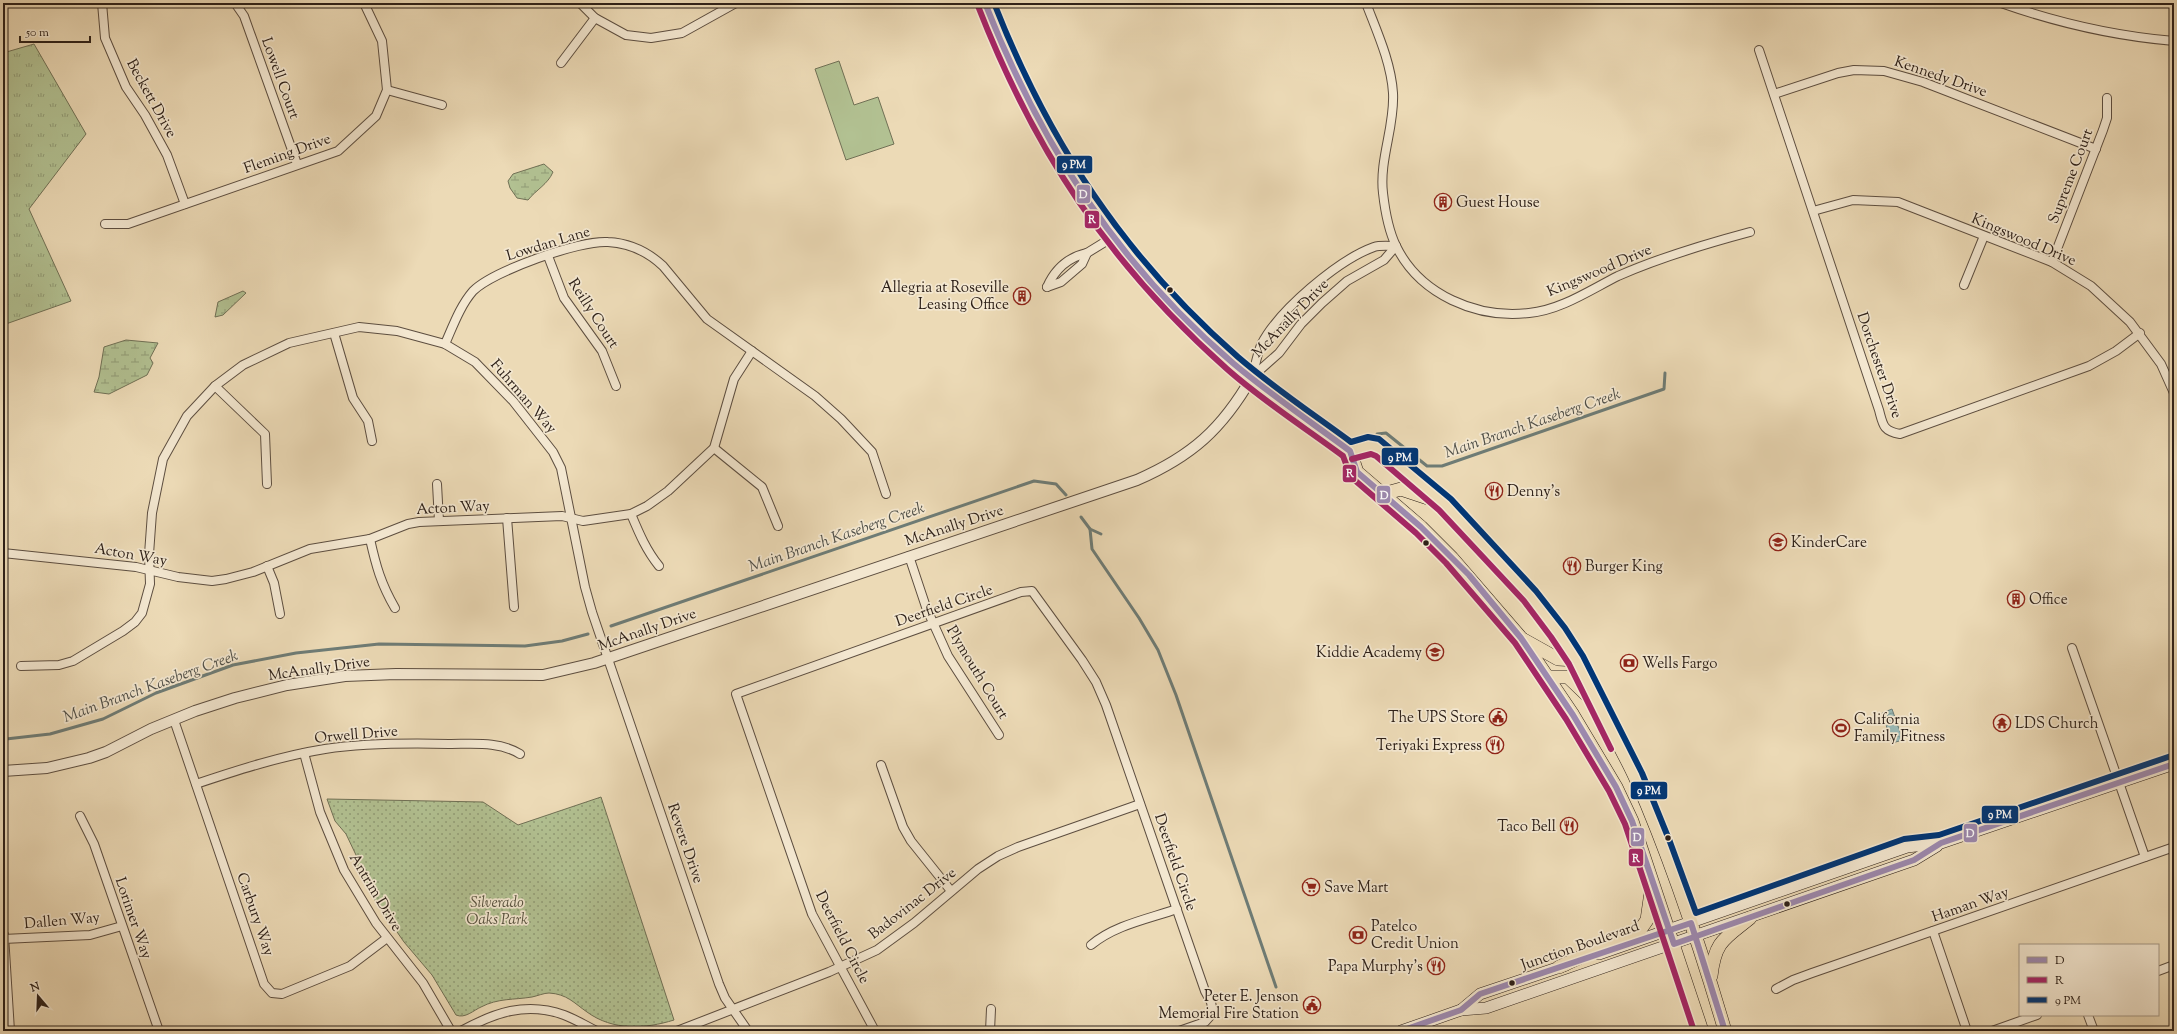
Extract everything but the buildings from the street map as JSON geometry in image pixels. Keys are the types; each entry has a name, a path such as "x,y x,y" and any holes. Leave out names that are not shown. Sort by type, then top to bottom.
{"main road":[{"path":"985,3 1010,66 1030,107 1070,175 1113,237 1149,280 1233,363 1350,451 1357,472 1421,527 1452,558 1521,638 1547,676 1616,787 1632,821 1702,1031"},
{"path":"1350,451 1369,445 1375,446 1445,504 1530,596 1558,632 1576,660 1638,784 1663,845 1691,923 1725,1031"},
{"path":"1382,494 1401,489 1445,504"},
{"path":"1521,638 1558,659 1576,660"},
{"path":"1547,676 1568,677 1599,706"},
{"name":"Junction Boulevard","path":"1461,1010 1480,994 1691,923 1907,847 1941,843 2174,764"},
{"name":"Junction Boulevard","path":"1401,1031 1461,1010 1486,1008 1750,918 1914,860 1941,843"},
{"path":"1560,968 1640,930 1647,920 1650,909 1652,880"},
{"path":"1710,980 1715,951 1723,940 1750,918"}],"street":[{"name":"Beckett Drive","path":"102,3 105,38 126,87 145,115 168,155 185,204"},
{"name":"Lowell Court","path":"235,3 244,16 297,164"},
{"name":"Fleming Drive","path":"105,224 128,224 338,151 376,116 387,90 382,41 364,3"},
{"path":"580,3 595,18 626,34 652,38 682,33 736,3"},
{"name":"Kingswood Drive","path":"1366,3 1388,63 1393,93 1382,189 1386,216 1396,246 1411,269 1433,289 1458,304 1483,312 1530,313 1559,305 1619,276 1670,255 1750,232"},
{"path":"2001,3 2060,22 2096,31 2139,38 2174,41"},
{"path":"561,63 595,18"},
{"name":"Dorchester Drive","path":"1759,50 1882,424 1890,432 1900,434 2078,371 2103,359 2140,334"},
{"name":"Kennedy Drive","path":"1774,94 1838,73 1869,70 1884,71 1923,82 2096,149"},
{"path":"387,90 442,105"},
{"name":"Supreme Court","path":"2052,262 2107,118 2106,98"},
{"name":"Kingswood Drive","path":"1813,211 1853,200 1884,200 1898,202 2052,262 2091,286 2119,310 2140,334 2161,364 2174,393"},
{"path":"1964,285 1984,236"},
{"path":"1047,287 1061,282 1082,264 1087,253 1113,237"},
{"name":"Lowdan Lane","path":"445,344 466,300 482,283 501,273 584,244 596,242 621,243 644,252 654,258 669,272 708,318 815,396 872,452 886,494"},
{"name":"McAnally Drive","path":"1252,378 1262,344 1285,312 1306,291 1339,267 1375,247 1396,246"},
{"name":"McAnally Drive","path":"3,771 46,768 89,758 174,720 235,698 287,685 330,678 396,674 543,675 569,670 609,658 1137,480 1166,467 1192,450 1208,436 1235,405 1252,378 1279,353 1301,324 1347,281 1384,260 1396,246"},
{"name":"Reilly Court","path":"548,256 564,298 602,351 616,386"},
{"name":"Fuhrman Way","path":"21,666 59,665 73,661 123,631 135,622 142,612 150,584 149,569 152,513 163,459 187,416 215,386 243,365 289,343 359,327 390,330 445,344 475,362 513,401 553,452 563,474 588,598 609,658"},
{"path":"334,333 353,398 368,421 372,440"},
{"path":"752,351 734,379 714,448 762,487 778,526"},
{"path":"215,386 265,434 267,484"},
{"name":"Acton Way","path":"3,553 17,553 149,569 178,577 212,581 240,576 310,549 370,539 408,524 439,521 562,516 583,521 631,514 647,506 668,491 714,448"},
{"path":"437,484 439,521"},
{"path":"631,514 640,538 649,554 659,566"},
{"path":"507,518 514,607"},
{"path":"370,539 377,572 382,586 395,608"},
{"name":"Plymouth Court","path":"909,556 932,623 948,656 999,735"},
{"path":"267,566 274,583 280,614"},
{"name":"Deerfield Circle","path":"875,1031 812,914 736,694 1022,592 1032,592 1040,599 1096,682 1106,705 1205,990 1211,1002 1213,1013 1205,1022 1179,1031"},
{"path":"2072,648 2145,857"},
{"name":"Revere Drive","path":"609,658 719,984 733,1010 748,1031"},
{"name":"Carbury Way","path":"174,720 264,984 272,993 282,994 350,966 387,938"},
{"name":"Orwell Drive","path":"196,784 263,762 346,746 408,743 494,745 510,748 520,754"},
{"name":"Antrim Drive","path":"304,753 315,795 331,842 361,900 387,938 423,983 452,1031"},
{"path":"881,765 903,827 911,841 951,891"},
{"name":"Badovinac Drive","path":"677,1031 733,1010 776,991 841,967 877,950 896,937 978,869 998,856 1018,846 1140,804"},
{"name":"Lorimer Way","path":"80,816 94,844 158,1031"},
{"name":"Haman Way","path":"1776,989 1793,980 1812,973 2174,847"},
{"path":"1091,945 1101,937 1114,931 1177,908"},
{"name":"Dallen Way","path":"3,939 90,935 122,926"},
{"path":"1933,931 1967,1031"},
{"path":"3,935 10,1031"},
{"path":"2159,971 2174,965"},
{"path":"461,1031 484,1018 501,1012 532,1008 564,1015 597,1031"},
{"path":"990,1031 991,1009"},
{"path":"1992,1031 2034,1016"},
{"path":"2088,1016 2094,1031"}],"green space":[{"path":"34,44 86,134 29,209 71,301 3,325 3,53"},
{"path":"839,61 854,105 878,97 894,144 846,160 815,69"},
{"path":"544,164 553,172 548,180 528,200 517,198 510,188 508,181 513,174"},
{"path":"243,291 246,293 223,315 215,317 218,302"},
{"path":"126,340 158,343 150,358 153,363 147,375 109,394 94,392 99,377 104,347"},
{"name":"Silverado Oaks Park","path":"601,797 674,1020 641,1026 607,1023 587,1012 566,997 549,993 532,997 494,1002 466,1015 456,1015 432,975 404,942 370,893 359,872 356,855 346,834 335,821 327,799 483,802 518,825"}],"water":[{"path":"1892,709 1903,740 1892,743 1882,713"}],"waterway":[{"name":"Main Branch Kaseberg Creek","path":"1377,434 1386,433 1427,466 1442,466 1664,389 1665,373"},
{"name":"Main Branch Kaseberg Creek","path":"611,626 1034,481 1056,484 1066,495"},
{"name":"Main Branch Kaseberg Creek","path":"1081,517 1090,529 1101,534"},
{"path":"1090,529 1092,549 1139,618 1158,650 1176,695 1276,987"},
{"name":"Main Branch Kaseberg Creek","path":"6,739 50,734 103,719 156,693 233,665 296,653 379,644 525,646 562,641 588,634"}],"transit line":[{"name":"D","path":"985,3 1007,55 1031,105 1058,153 1087,199 1119,243 1154,285 1192,326 1234,364 1277,398 1350,451 1357,472 1421,527 1469,575 1521,638 1573,715 1616,787 1632,821 1674,944 1914,860 1941,843 2174,764"},
{"path":"994,3 1039,103 1065,150 1094,195 1125,238 1160,279 1197,319 1238,357 1280,390 1351,442 1368,437 1379,439 1451,499 1536,591 1565,628 1583,656 1642,773 1670,842 1696,913 1904,839 1939,835 2171,756"},
{"name":"R","path":"978,6 1000,59 1024,110 1051,157 1080,203 1111,246 1146,289 1185,329 1241,381 1343,456 1351,477 1416,533 1446,563 1515,643 1566,719 1609,791 1625,824 1694,1031"},
{"name":"R","path":"1352,459 1371,454 1376,456 1439,510 1524,601 1569,664 1611,749"},
{"name":"D","path":"1401,1031 1461,1010 1480,994 1691,923 1725,1031"}],"place":[{"name":"Guest House","path":"1443,202"},
{"name":"Allegria at Roseville Leasing Office","path":"1022,296"},
{"name":"Denny's","path":"1494,491"},
{"name":"KinderCare","path":"1778,542"},
{"name":"Burger King","path":"1572,566"},
{"name":"Office","path":"2016,599"},
{"name":"Kiddie Academy","path":"1435,652"},
{"name":"Wells Fargo","path":"1629,663"},
{"name":"The UPS Store","path":"1498,717"},
{"name":"LDS Church","path":"2002,723"},
{"name":"California Family Fitness","path":"1841,728"},
{"name":"Teriyaki Express","path":"1495,745"},
{"name":"Taco Bell","path":"1569,826"},
{"name":"Save Mart","path":"1311,887"},
{"name":"Patelco Credit Union","path":"1358,935"},
{"name":"Papa Murphy's","path":"1436,966"},
{"name":"Peter E. Jenson Memorial Fire Station","path":"1312,1005"}]}
